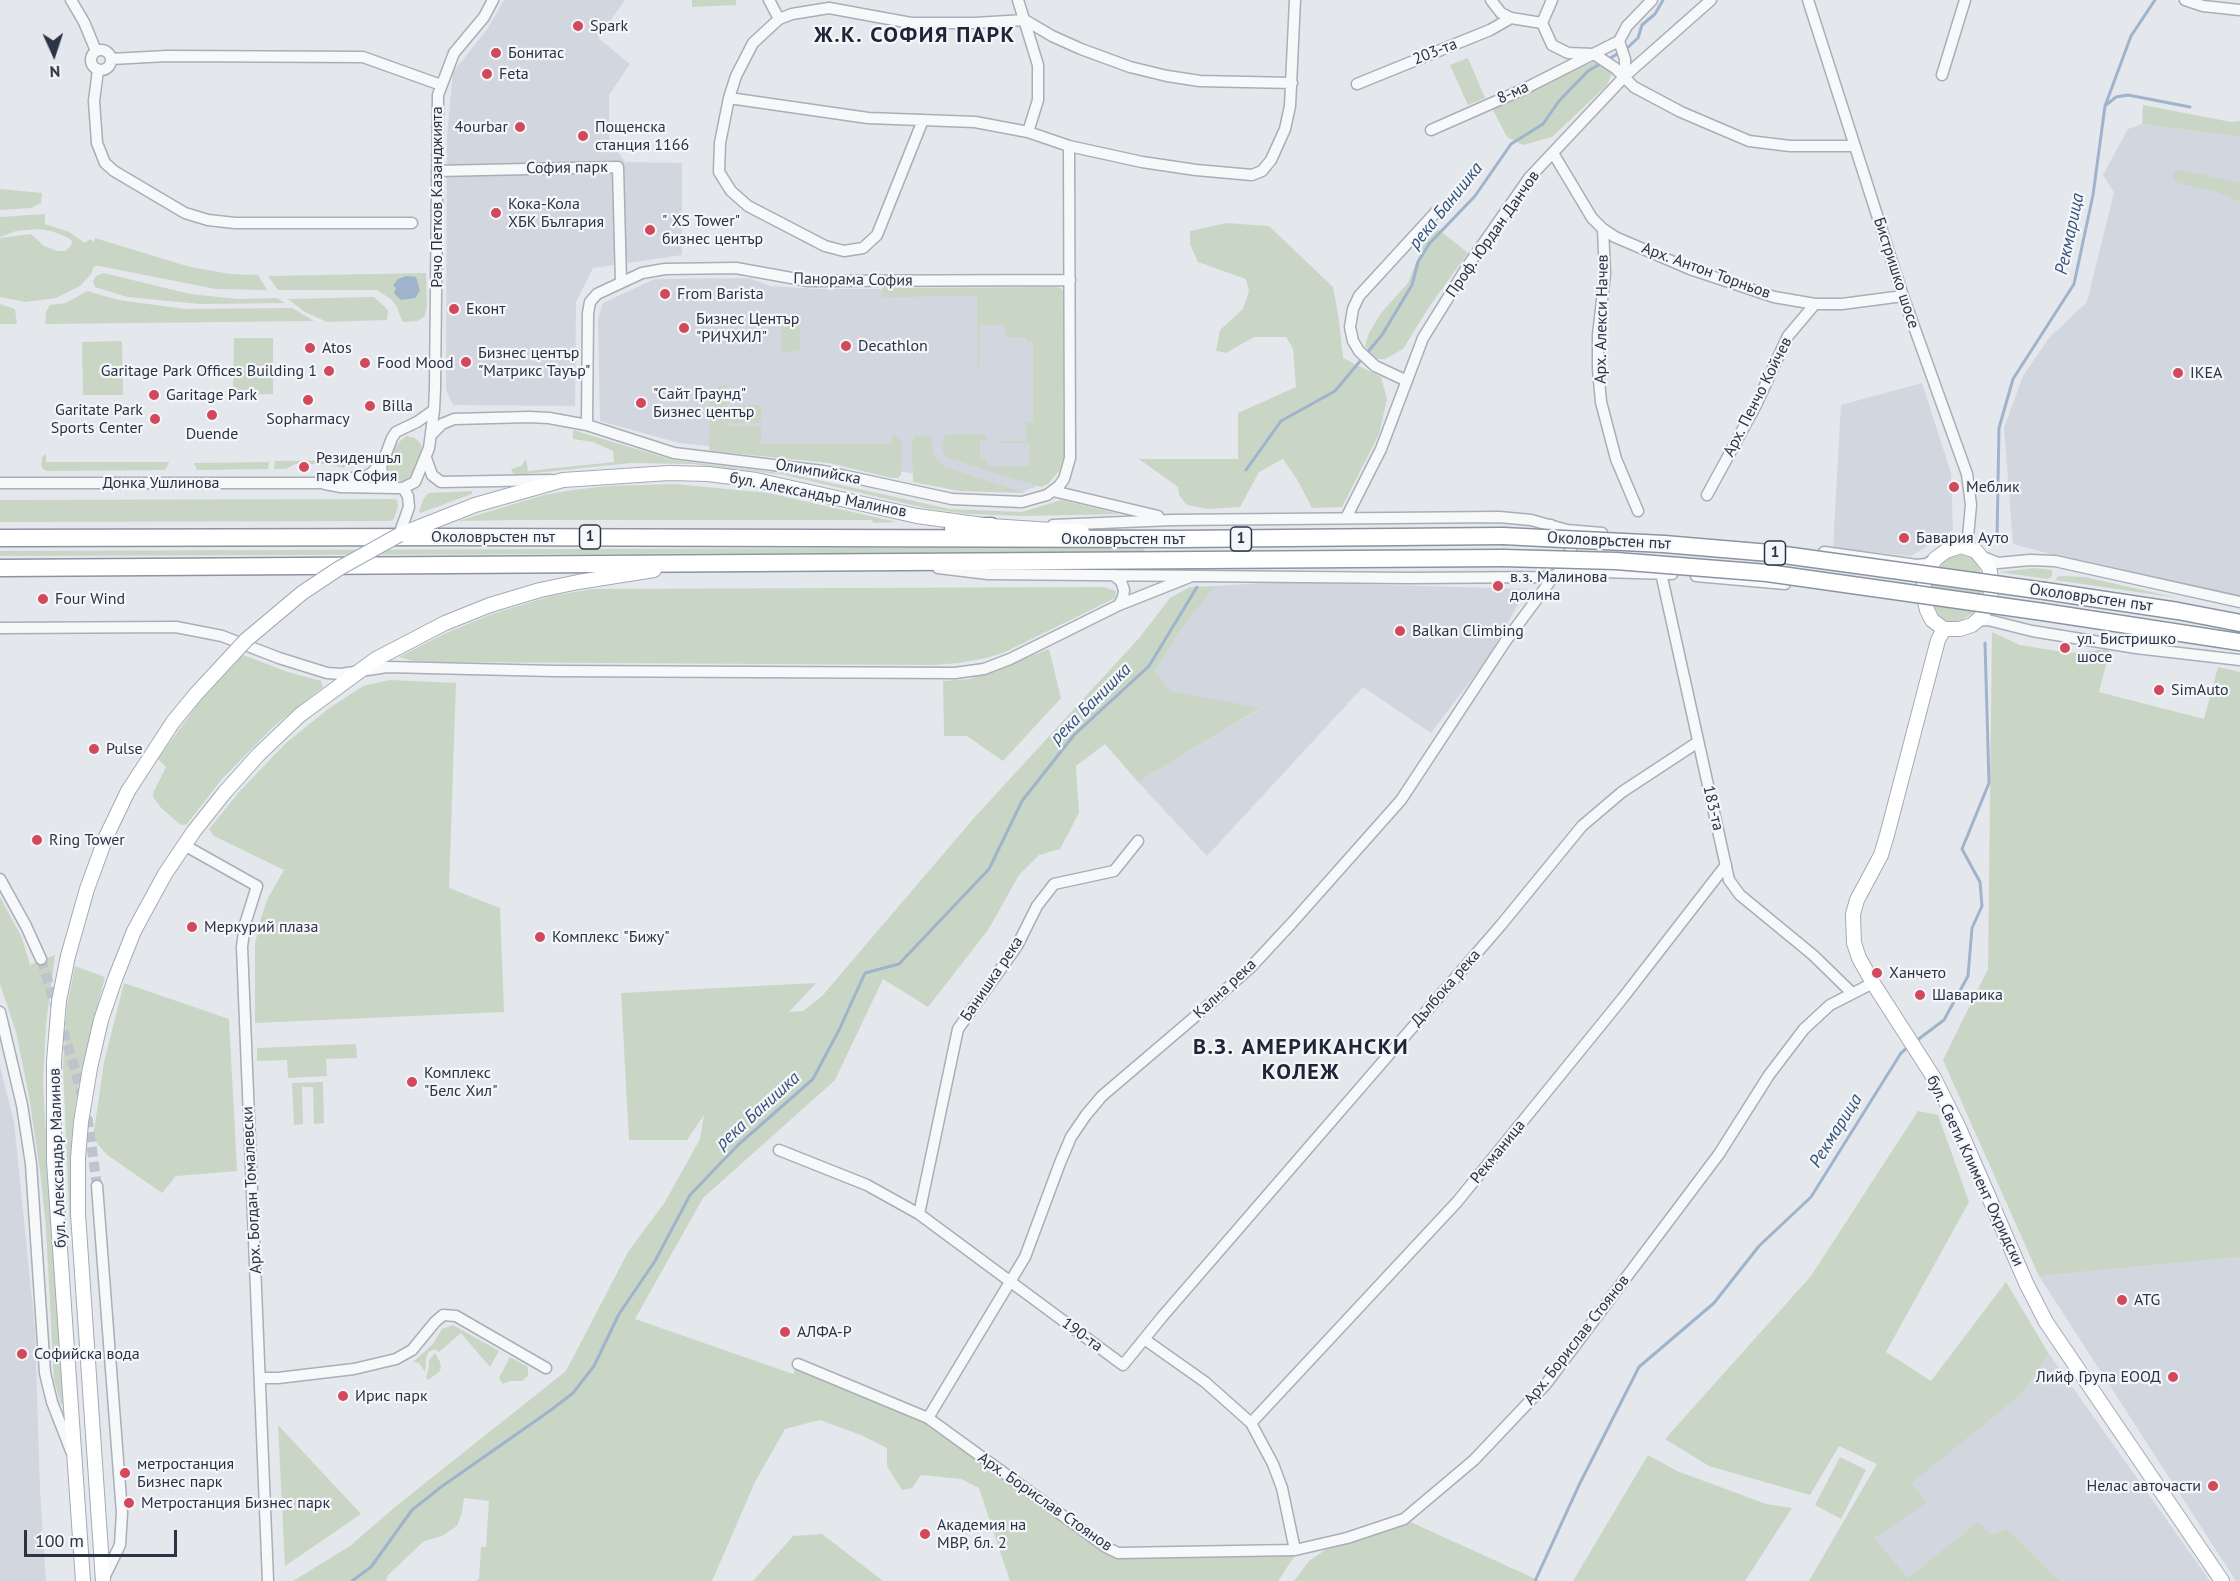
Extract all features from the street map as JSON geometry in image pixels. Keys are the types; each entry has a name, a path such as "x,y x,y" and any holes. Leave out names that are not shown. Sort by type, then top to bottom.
{"highway":[{"path":"784,538 991,526"},
{"name":"Околовръстен път","path":"0,538 1180,540 1503,536 1652,543 1770,553 2045,591 2178,611 2240,623"},
{"name":"Околовръстен път","path":"0,568 1503,558 1616,561 1767,573 2240,642"}],"main road":[{"name":"бул. Александър Малинов","path":"83,1581 54,1162 54,1061 59,1001 71,945 87,889 106,837 128,790 173,722 195,694 246,640 302,593 338,569 399,535 475,505 563,480 669,473 734,477 781,484 917,516 991,526 1180,540"},
{"path":"1967,547 1983,557 1990,573 1992,588 1985,612 1977,621 1959,629 1944,629 1932,620 1926,606 1924,584 1935,559 1951,548 1967,547"},
{"name":"бул. Александър Малинов","path":"103,1581 78,1214 78,1158 81,1122 101,1020 134,931 165,874 225,792 300,715 355,673 405,643 445,623 490,605 550,588 695,564"},
{"name":"бул. Свети Климент Охридски","path":"1944,629 1938,640 1881,855 1857,900 1853,914 1854,943 1859,958 1873,983 1929,1071 1959,1128 2026,1283 2046,1322 2223,1581"}],"street":[{"path":"71,0 84,22 96,51 91,62 99,70"},
{"name":"Рачо Петков Казанджията","path":"430,440 434,410 438,95 454,53 484,17 493,0"},
{"path":"770,0 779,19"},
{"path":"1018,0 1038,64 1038,100 1028,132"},
{"path":"729,98 868,118 975,122 1028,132 1069,146 1142,162 1252,175 1263,171 1271,160 1290,106 1295,0"},
{"path":"1491,0 1501,13 1511,18 1542,23"},
{"path":"1552,0 1542,23 1552,45 1568,53 1594,54 1616,68 1634,87 1681,112 1749,141 1790,146 1854,146"},
{"path":"1625,76 1625,59 1619,41 1627,26 1652,0"},
{"name":"Проф. Юрдан Данчов","path":"1346,518 1381,449 1423,338 1469,264 1529,178 1625,76 1712,0"},
{"name":"Бистришко шосе","path":"1808,0 1903,296 1967,474 1971,506 1967,547"},
{"path":"1942,75 1965,0"},
{"path":"2185,0 2204,6 2240,10"},
{"path":"923,120 877,235 863,248 844,251 825,246 748,206 731,191 719,172 720,143 729,98 736,76 753,43 779,19 792,14 829,8 911,23 1025,20 1081,49 1130,67 1167,76 1200,81 1292,83"},
{"name":"203-та","path":"1357,84 1490,30 1511,18"},
{"name":"8-ма","path":"1431,130 1524,89 1619,41"},
{"path":"96,51 107,52 111,59 109,66 99,70 95,81 97,143 105,163 119,175 185,213 208,220 235,223 412,223"},
{"path":"111,59 167,56 363,57 441,85"},
{"path":"1069,146 1070,458 1064,479 1053,491 1172,520"},
{"name":"Арх. Антон Торньов","path":"1553,153 1592,218 1602,229 1615,237 1690,268 1774,297 1815,304 1903,296"},
{"name":"София парк","path":"437,171 618,166 621,282"},
{"path":"1407,381 1375,366 1359,351 1353,341 1350,327 1353,309 1359,296 1436,212"},
{"name":"Арх. Алекси Начев","path":"1602,229 1605,274 1598,335 1601,402 1616,459 1638,511"},
{"name":"Панорама София","path":"587,425 589,307 597,294 642,273 665,269 726,268 746,269 808,281 1070,280"},
{"name":"Арх. Пенчо Койчев","path":"1707,495 1755,407 1788,336 1815,304"},
{"path":"399,535 409,507 408,496 399,488 388,484 382,477 382,461 392,438 396,432 405,429 434,410 454,419"},
{"name":"Олимпийска","path":"454,419 529,417 562,419 674,453 823,471 952,499 1022,502 1039,499 1053,491"},
{"path":"399,488 416,482 426,458 430,440 442,424 454,419"},
{"path":"405,429 415,429 430,440"},
{"path":"426,458 432,475 441,482 563,480"},
{"name":"Донка Ушлинова","path":"0,483 321,483 365,477 373,472 382,461"},
{"name":"Донка Ушлинова","path":"321,483 341,488 399,488"},
{"path":"1014,526 1172,520 1499,517 1519,518 1577,531 1757,545 1917,565 1926,564 1935,559"},
{"name":"Кална река","path":"928,1418 1025,1257 1071,1137 1086,1115 1102,1096 1250,968 1354,855 1401,800 1504,642 1554,576 1565,568 1571,551 1567,537 1551,525"},
{"path":"1983,557 1998,563 2030,560 2055,561 2240,602"},
{"path":"881,561 988,574 1408,578 1661,573 1768,582 1914,599 1926,606"},
{"name":"183-та","path":"1661,573 1729,880 1740,895 1813,955 1852,993"},
{"path":"1113,575 1121,581 1124,590 1119,605"},
{"path":"0,628 176,627 222,636 279,658 327,673 355,673 387,668 955,673 984,669 1010,659 1119,605 1192,576"},
{"path":"1977,621 1988,620 2032,631 2136,648 2240,660"},
{"name":"Дълбока река","path":"1143,1339 1489,939 1582,826 1622,792 1698,742"},
{"name":"Банишка река","path":"919,1214 958,1029 1017,946 1037,906 1054,884 1113,871 1138,841"},
{"name":"Арх. Богдан Томалевски","path":"184,845 257,886 245,924 242,947 268,1581"},
{"name":"Рекманица","path":"1251,1423 1456,1202 1622,999 1726,865"},
{"path":"0,879 41,959"},
{"name":"Арх. Борислав Стоянов","path":"798,1364 928,1418 1111,1551 1118,1553 1295,1550 1347,1538 1404,1519 1474,1460 1546,1384 1719,1154 1769,1075 1816,1015 1830,1005 1873,983"},
{"name":"бул. Александър Малинов","path":"0,1012 22,1105 32,1164 45,1373 52,1402 75,1463"},
{"name":"190-та","path":"779,1150 867,1185 919,1214 1123,1365 1143,1339"},
{"name":"бул. Александър Малинов","path":"97,1186 122,1529 120,1545 103,1581"},
{"path":"260,1378 354,1369 396,1359 412,1350 443,1315 456,1317 546,1368"},
{"path":"1143,1339 1205,1382 1251,1423 1273,1464 1282,1488 1295,1550"}],"shaded area":[{"path":"504,0 625,0 598,38 630,64 609,95 609,139 625,162 682,163 682,255 593,268 576,302 575,406 453,405 446,390 447,136 453,72 488,28"},
{"path":"2142,124 2240,137 2240,596 2092,565 2013,544 2004,428 2023,376 2049,338 2087,302 2114,192 2103,175 2128,129"},
{"path":"749,278 770,286 816,289 1057,289 1045,483 1022,492 822,458 679,443 600,421 598,319 603,303 655,279"},
{"path":"1922,383 1951,473 1953,530 1911,556 1833,548 1841,405"},
{"path":"1281,582 1527,589 1487,659 1431,733 1363,687 1207,856 1138,782 1259,709 1170,691 1155,672 1179,632 1215,586"},
{"path":"0,1066 14,1122 35,1329 40,1490 46,1581 0,1581"},
{"path":"2240,1257 2240,1581 2236,1581 2039,1276"},
{"path":"2049,1354 2210,1581 1908,1578 1875,1538 1926,1502 1910,1483 2021,1395"}],"green space":[{"path":"692,0 736,0 736,5 692,7"},
{"path":"1468,58 1485,98 1468,105 1450,65"},
{"path":"1595,61 1610,68 1612,73 1607,85 1552,137 1523,145 1507,137 1492,108"},
{"path":"2143,105 2231,122 2240,121 2240,137 2142,124"},
{"path":"2181,170 2240,183 2240,202 2216,192 2178,183 2174,180 2173,175 2176,171"},
{"path":"0,189 42,193 41,203 31,208 0,210"},
{"path":"45,214 45,224 69,232 85,243 90,239 94,242 95,238 190,267 230,274 258,275 267,290 216,289 94,266 91,274 80,286 56,298 25,302 0,297 0,238 31,234 44,246 57,251 65,251 71,246 72,241 51,231 38,229 16,231 0,237 0,217"},
{"path":"1227,223 1269,226 1333,287 1343,358 1381,377 1387,399 1379,434 1342,507 1312,508 1283,459 1259,472 1240,507 1208,509 1187,505 1179,495 1178,487 1139,459 1238,459 1238,413 1296,387 1293,349 1286,337 1254,337 1226,353 1216,351 1220,330 1243,309 1249,291 1246,279 1198,262 1190,244 1190,231"},
{"path":"1438,229 1468,253 1429,307 1403,349 1385,359 1376,359 1365,346 1369,333 1381,313 1408,283 1424,243"},
{"path":"104,273 190,294 238,299 277,298 285,303 200,304 127,297 95,287 93,281 96,276"},
{"path":"426,273 427,308 424,317 417,321 405,322 402,321 392,300 377,290 278,290 268,276"},
{"path":"882,288 1061,288 1063,292 1064,456 1059,471 1048,484 1041,487 948,458 942,450 944,435 985,434 987,440 980,440 980,459 987,459 987,466 1030,466 1030,443 999,443 998,436 999,441 1026,441 1026,423 1033,422 1033,342 1026,341 1026,337 1005,337 1005,325 980,325 978,369 977,296 882,297"},
{"path":"87,291 118,300 185,309 292,308 314,321 45,324 46,312 50,305 66,303"},
{"path":"374,297 388,310 387,320 327,322 305,312 288,299"},
{"path":"0,304 15,309 17,324 0,324"},
{"path":"782,323 800,323 800,351 782,352"},
{"path":"234,338 273,338 273,394 233,395"},
{"path":"122,341 123,395 83,395 82,342"},
{"path":"727,384 727,406 761,405 761,423 728,423 727,426 761,426 761,444 891,444 894,434 902,443 901,475 898,478 892,478 829,463 711,451 709,448 710,397 716,388"},
{"path":"573,430 673,460 795,475 950,509 1022,512 1061,500 1119,514 1022,516 968,514 925,508 785,475 693,464 631,463 516,475 513,473 511,469 521,466 526,459 528,471 614,462 613,451 593,442 573,439"},
{"path":"406,436 415,438 421,444 422,449 412,476 405,481 400,481 389,474 388,466 396,445"},
{"path":"916,436 931,437 933,454 944,467 1025,493 960,491 913,482 912,441"},
{"path":"46,454 46,462 169,462 163,470 47,471 41,465 42,457"},
{"path":"347,460 344,468 326,464 295,464 286,469 274,469 275,461"},
{"path":"269,462 268,469 197,470 194,463"},
{"path":"675,484 768,493 897,522 874,523 871,520 458,521 544,495 573,490 608,486"},
{"path":"472,491 472,494 420,513 419,511 424,498 429,493"},
{"path":"0,500 397,500 398,507 394,519 390,521 0,522"},
{"path":"1145,547 1144,552 0,556 0,551"},
{"path":"1959,554 1972,558 1980,569 1981,597 1973,613 1962,620 1952,622 1943,619 1936,612 1932,586 1943,562"},
{"path":"2034,568 2052,570 2052,576 2048,579 1999,572"},
{"path":"2059,576 2085,577 2178,598 2055,580"},
{"path":"1215,586 1179,632 1155,672 1171,691 1260,708 1138,782 1105,744 1076,766 1079,813 1060,849 1039,855 1019,875 988,930 928,1007 883,979 835,1080 703,1198 635,1319 793,1374 797,1367 925,1421 1098,1549 1110,1555 1118,1558 1296,1554 1278,1581 1010,1581 979,1488 961,1479 921,1475 912,1488 902,1490 887,1466 887,1448 861,1435 820,1420 785,1429 755,1482 712,1581 476,1581 479,1579 481,1547 486,1547 489,1501 464,1498 457,1526 442,1536 424,1541 388,1575 386,1581 293,1581 350,1546 395,1507 566,1371 628,1252 665,1202 700,1139 704,1115 687,1140 629,1140 621,993 816,983 789,1012 803,1011 822,996 974,818 1140,637 1170,598 1190,587"},
{"path":"1103,587 1116,591 1115,598 1005,652 959,663 933,665 445,662 413,661 399,657 446,633 492,614 551,596 593,589"},
{"path":"1992,632 2020,645 2070,653 2110,649 2099,692 2204,719 2218,667 2240,672 2240,1257 2039,1276 1943,1060 1988,969"},
{"path":"1049,649 1061,698 1003,761 967,736 944,736 943,681 970,679"},
{"path":"243,655 288,672 321,681 323,687 273,727 222,779 187,824 181,825 162,809 153,797 166,767 158,759 197,705"},
{"path":"390,680 456,683 449,888 500,908 504,1012 255,1023 255,944 268,898 284,870 214,836 209,829 240,791 286,743 328,709 363,686"},
{"path":"0,897 22,938 30,965 55,955 46,1024 43,1083 64,1403 61,1405 54,1380 46,1228 40,1171 29,1096 16,1032 0,984"},
{"path":"75,966 105,977 81,1071 75,1107 71,1148 70,1232 63,1066 67,1006"},
{"path":"124,983 229,1019 237,1171 176,1176 162,1193 106,1154 93,1138 104,1062"},
{"path":"356,1044 357,1058 326,1059 327,1076 288,1078 287,1060 257,1061 257,1048"},
{"path":"323,1082 324,1123 314,1124 313,1087 302,1087 303,1124 294,1125 292,1083"},
{"path":"1918,1111 1938,1115 1969,1202 1886,1352 1931,1381 2006,1282 2049,1354 2021,1395 1911,1483 1927,1502 1875,1538 1908,1578 1978,1522 1990,1535 2008,1529 2060,1581 1809,1581 1877,1464 1839,1446 1810,1495 1709,1466 1665,1439 1811,1276"},
{"path":"453,1325 499,1351 490,1367 461,1333 439,1352 435,1349 429,1352 425,1372 419,1363 413,1362 433,1344 442,1329"},
{"path":"435,1353 441,1368 428,1380 426,1378 429,1360"},
{"path":"510,1357 528,1367 528,1376 522,1381 510,1381 503,1384 499,1378"},
{"path":"278,1425 361,1514 285,1566"},
{"path":"1648,1455 1677,1471 1766,1504 1792,1508 1745,1581 1573,1581"},
{"path":"1840,1457 1866,1470 1841,1519 1815,1505"},
{"path":"1404,1519 1540,1581 1294,1581 1309,1561 1325,1550 1370,1536"},
{"path":"822,1534 883,1581 753,1581 793,1536"}],"water":[{"path":"406,276 416,277 420,291 415,298 401,300 394,293 396,288 393,285 398,279"}],"waterway":[{"name":"река Банишка","path":"1625,50 1638,38 1642,25 1655,14 1663,0"},
{"name":"Рекмарица","path":"1997,539 1999,428 2013,379 2074,284 2093,195 2105,106 2131,36 2155,0"},
{"name":"река Банишка","path":"1246,470 1281,421 1335,391 1382,335 1412,285 1418,262 1429,244 1475,196 1511,144 1543,124 1559,101 1588,71 1619,53"},
{"path":"2106,105 2116,97 2128,95 2190,107"},
{"name":"река Банишка","path":"352,1581 371,1567 412,1510 573,1393 594,1366 619,1314 655,1261 690,1195 738,1145 813,1079 865,973 899,964 989,869 1022,801 1074,735 1149,666 1197,587"},
{"name":"Рекмарица","path":"1916,1041 1944,1020 1968,976 1972,928 1982,906 1980,882 1962,849 1989,783 1985,643"},
{"name":"Рекмарица","path":"1535,1581 1579,1485 1639,1367 1714,1303 1759,1246 1811,1197 1901,1053 1908,1047"}],"tunnel":[{"path":"41,959 77,1076 88,1121 97,1186"}],"place":[{"name":"Spark","path":"578,26"},
{"name":"Бонитас","path":"496,53"},
{"name":"Feta","path":"487,74"},
{"name":"4ourbar","path":"520,127"},
{"name":"Пощенска станция 1166","path":"583,136"},
{"name":"Кока-Кола ХБК България","path":"496,213"},
{"name":"\" XS Tower\" бизнес център","path":"650,230"},
{"name":"From Barista","path":"665,294"},
{"name":"Еконт","path":"454,309"},
{"name":"Бизнес Център \"РИЧХИЛ\"","path":"684,328"},
{"name":"Decathlon","path":"846,346"},
{"name":"Atos","path":"310,348"},
{"name":"Бизнес център \"Матрикс Тауър\"","path":"466,362"},
{"name":"Food Mood","path":"365,363"},
{"name":"Garitage Park Offices Building 1","path":"329,371"},
{"name":"IKEA","path":"2178,373"},
{"name":"Garitage Park","path":"154,395"},
{"name":"Sopharmacy","path":"308,400"},
{"name":"\"Сайт Граунд\" Бизнес център","path":"641,403"},
{"name":"Billa","path":"370,406"},
{"name":"Duende","path":"212,415"},
{"name":"Garitate Park Sports Center","path":"155,419"},
{"name":"Резиденшъл парк София","path":"304,467"},
{"name":"Меблик","path":"1954,487"},
{"name":"Бавария Ауто","path":"1904,538"},
{"name":"в.з. Малинова долина","path":"1498,586"},
{"name":"Four Wind","path":"43,599"},
{"name":"Balkan Climbing","path":"1400,631"},
{"name":"ул. Бистришко шосе","path":"2065,648"},
{"name":"SimAuto","path":"2159,690"},
{"name":"Pulse","path":"94,749"},
{"name":"Ring Tower","path":"37,840"},
{"name":"Меркурий плаза","path":"192,927"},
{"name":"Комплекс \"Бижу\"","path":"540,937"},
{"name":"Ханчето","path":"1877,973"},
{"name":"Шаварика","path":"1920,995"},
{"name":"Комплекс \"Белс Хил\"","path":"412,1082"},
{"name":"ATG","path":"2122,1300"},
{"name":"АЛФА-Р","path":"785,1332"},
{"name":"Софийска вода","path":"22,1354"},
{"name":"Лийф Група ЕООД","path":"2173,1377"},
{"name":"Ирис парк","path":"343,1396"},
{"name":"метростанция Бизнес парк","path":"125,1473"},
{"name":"Нелас авточасти","path":"2213,1486"},
{"name":"Метростанция Бизнес парк","path":"129,1503"},
{"name":"Академия на МВР, бл. 2","path":"925,1534"}],"district":[{"name":"Ж.К. СОФИЯ ПАРК","path":"915,36"},
{"name":"В.З. АМЕРИКАНСКИ КОЛЕЖ","path":"1301,1060"}]}
